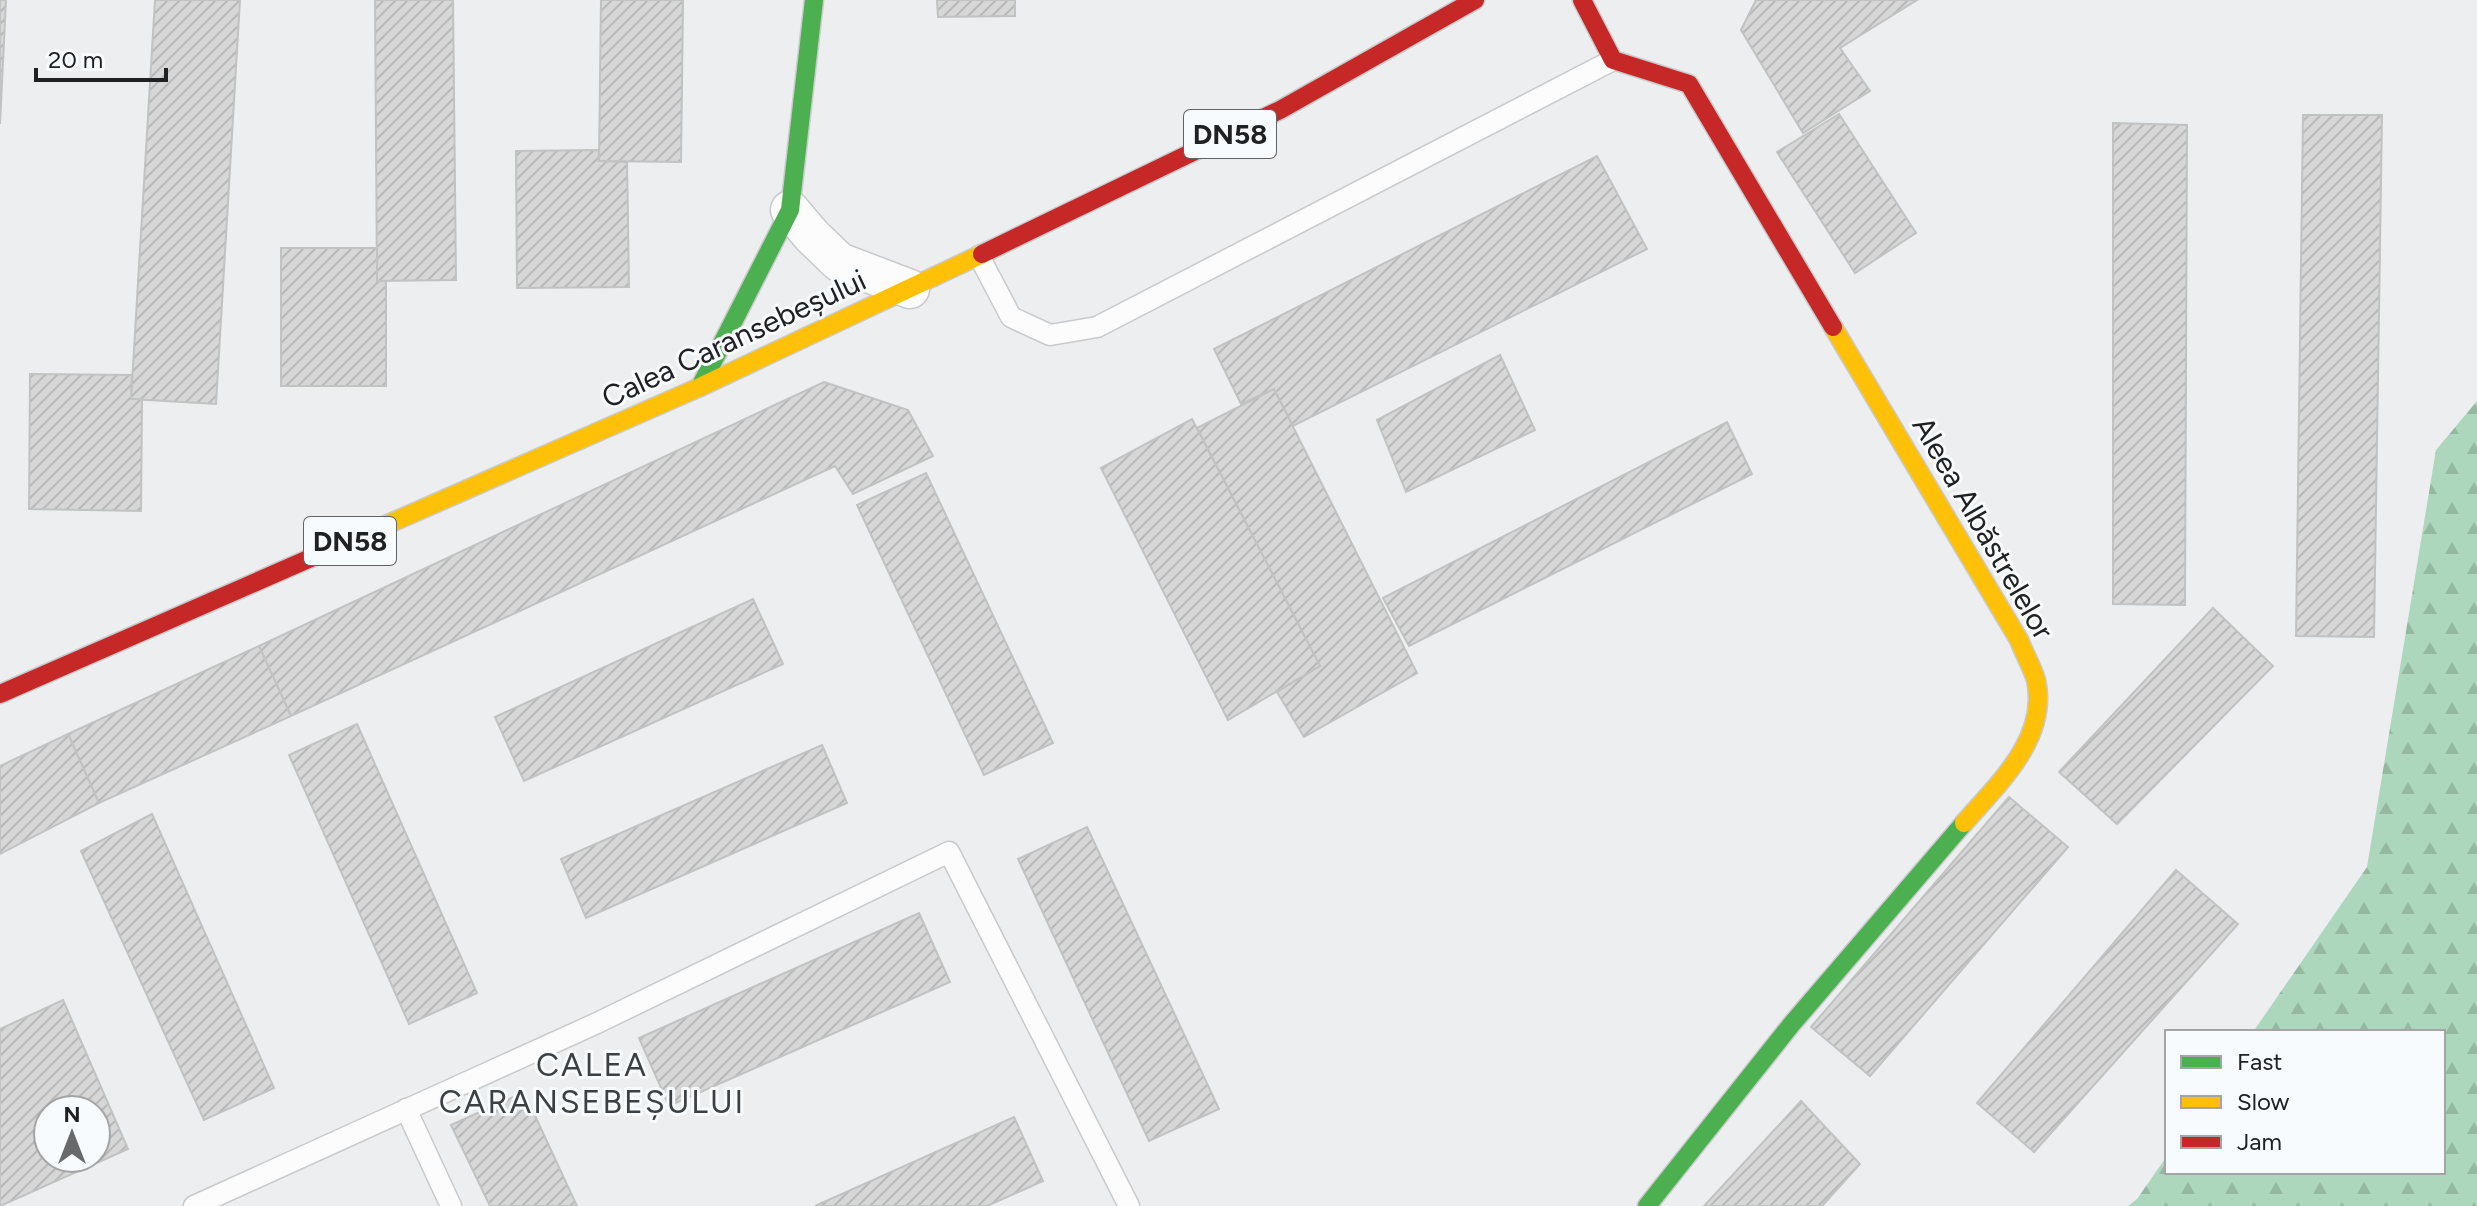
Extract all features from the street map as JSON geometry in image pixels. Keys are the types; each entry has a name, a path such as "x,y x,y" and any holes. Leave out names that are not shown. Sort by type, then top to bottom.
{"street":[{"path":"700,387 790,210 814,0"},
{"name":"Calea Caransebeșului","path":"0,694 700,387 910,289 1280,110 1475,0"},
{"path":"1582,0 1613,60"},
{"name":"Aleea Albăstrelelor","path":"1613,60 1689,84 2019,640 2036,681 2036,721 2017,762 1791,1025 1647,1206"},
{"path":"790,210 839,262 910,289"}],"lane":[{"path":"979,256 1011,317 1050,335 1097,327 1613,60"},
{"path":"194,1206 595,1024 949,852 1129,1206"},
{"path":"406,1109 451,1206"}],"green space":[{"path":"2477,401 2477,1206 2128,1206 2137,1199 2165,1159 2165,1174 2445,1174 2445,1030 2254,1030 2367,867 2436,450"}],"building":[{"path":"0,0 6,0 0,124"},
{"path":"155,0 240,0 216,404 131,399"},
{"path":"375,0 453,0 456,280 377,281"},
{"path":"601,0 683,0 681,162 599,161"},
{"path":"937,0 1015,0 1015,16 938,17"},
{"path":"1756,0 1917,0 1840,48 1870,91 1803,133 1741,30"},
{"path":"1839,114 1916,233 1855,273 1777,152"},
{"path":"2303,115 2382,115 2374,637 2296,636"},
{"path":"2113,123 2187,125 2185,605 2113,604"},
{"path":"599,150 599,161 627,162 629,287 517,288 516,151"},
{"path":"1597,156 1647,249 1293,426 1274,389 1241,404 1214,349"},
{"path":"281,248 377,248 377,281 386,281 386,386 281,386"},
{"path":"1500,355 1535,430 1406,492 1377,420"},
{"path":"30,374 132,375 131,399 142,399 141,511 29,509"},
{"path":"824,382 908,410 933,456 853,494 835,466 291,716 259,646"},
{"path":"1274,389 1417,673 1304,737 1277,692 1320,666 1197,428"},
{"path":"1192,419 1320,666 1228,720 1101,468"},
{"path":"1727,422 1752,474 1409,646 1383,598"},
{"path":"926,473 1053,743 984,775 857,505"},
{"path":"753,599 783,664 524,781 495,717"},
{"path":"2213,608 2273,666 2117,824 2059,772"},
{"path":"259,646 291,716 99,803 68,734"},
{"path":"357,724 477,993 409,1024 289,755"},
{"path":"68,734 99,803 0,854 0,766"},
{"path":"822,745 847,803 586,918 561,859"},
{"path":"2009,797 2068,847 1870,1076 1811,1027"},
{"path":"152,814 274,1088 204,1120 81,851"},
{"path":"1087,827 1219,1109 1149,1141 1018,859"},
{"path":"2176,870 2238,924 2034,1152 1977,1103"},
{"path":"919,913 950,982 669,1106 639,1038"},
{"path":"63,1000 104,1094 32,1094 32,1174 72,1174 0,1206 0,1029"},
{"path":"524,1092 577,1206 490,1206 451,1125"},
{"path":"1801,1101 1860,1164 1822,1206 1704,1206"},
{"path":"112,1112 128,1149 112,1156"},
{"path":"1014,1117 1043,1181 987,1206 815,1206"}],"traffic: fast":[{"path":"700,387 790,210 814,0"},
{"path":"1647,1206 1791,1025 1964,823"}],"traffic: slow":[{"path":"345,543 700,387 982,254"},
{"path":"1833,327 2019,640 2036,680 2038,701 2028,740 2005,776 1964,823"}],"traffic: jam":[{"path":"982,254 1280,110 1475,0"},
{"path":"1582,0 1613,60 1689,84 1833,327"},
{"path":"0,694 345,543"}],"district":[{"name":"CALEA CARANSEBEȘULUI","path":"592,1084"}]}
